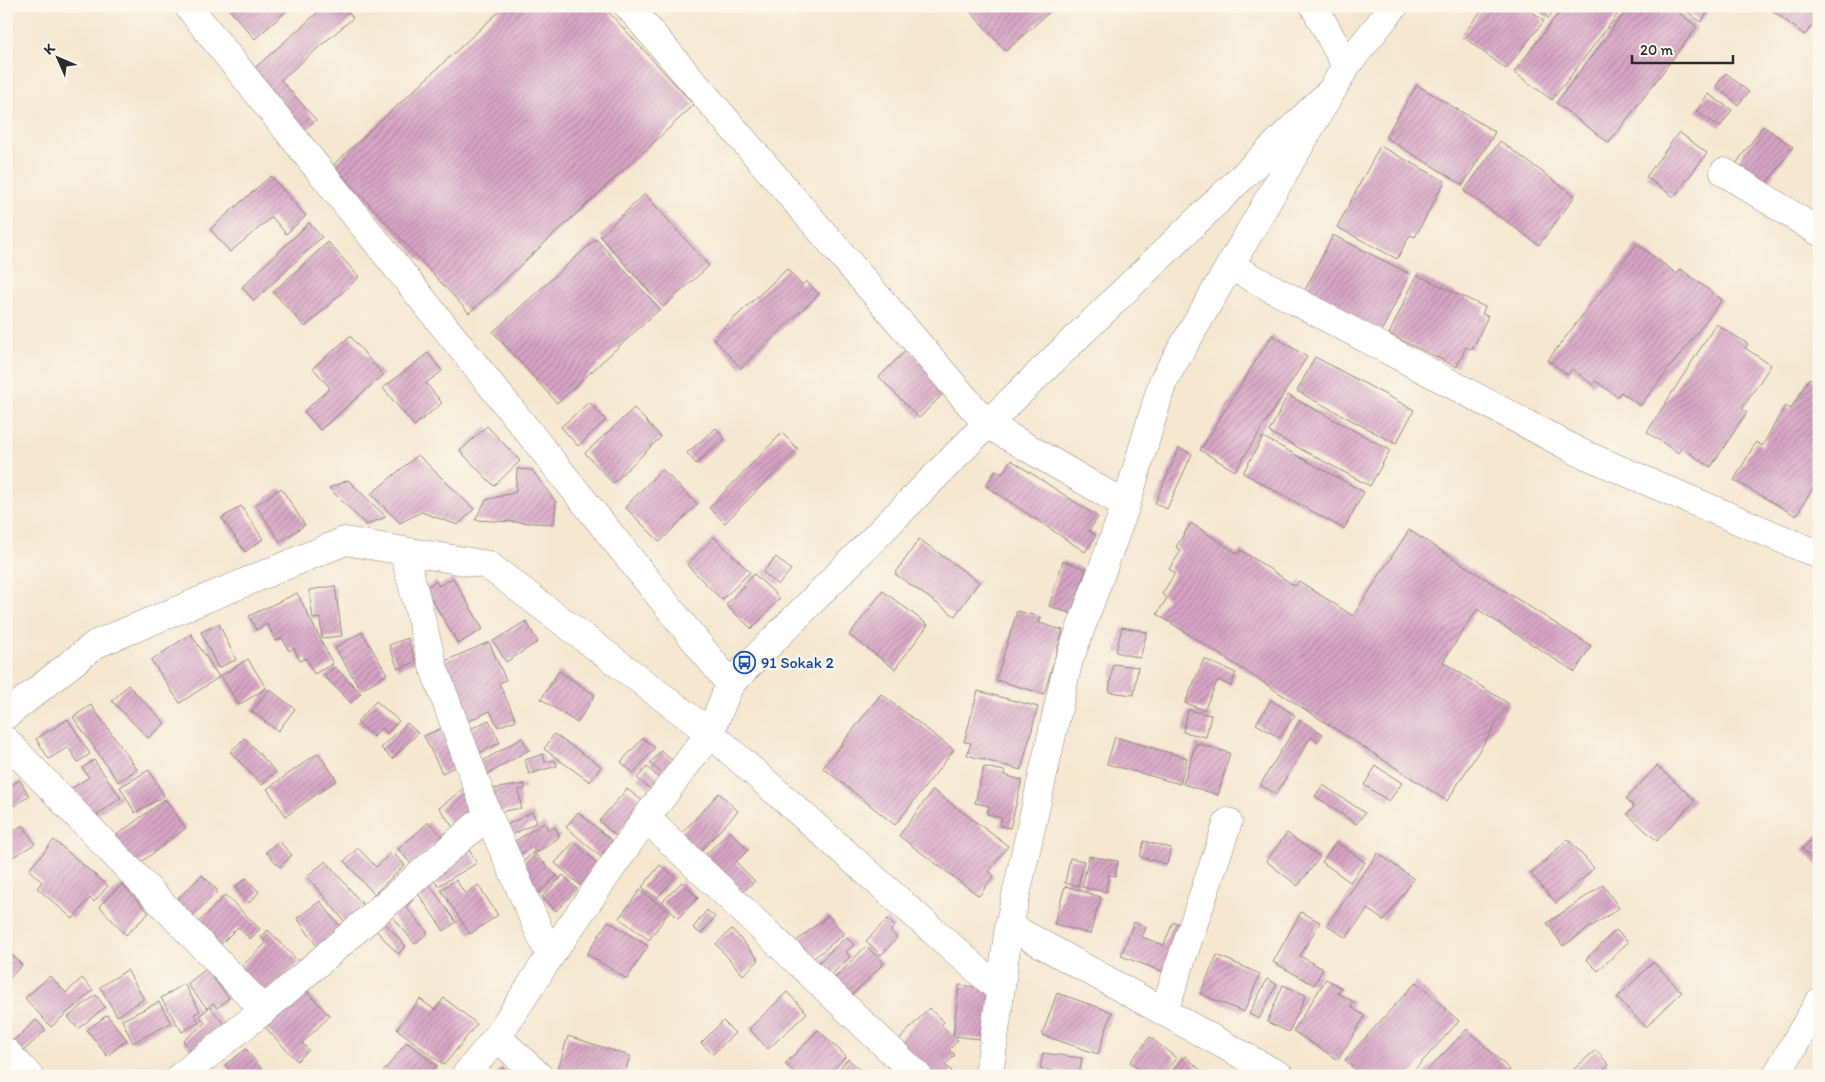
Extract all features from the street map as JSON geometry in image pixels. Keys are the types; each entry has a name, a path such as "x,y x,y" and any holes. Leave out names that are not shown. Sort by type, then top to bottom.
{"street":[{"path":"188,6 730,684"},
{"path":"628,6 987,424 1126,504"},
{"path":"1314,6 1340,78"},
{"path":"989,1076 1009,926 1068,663 1126,504 1163,381 1340,78 1394,6"},
{"path":"464,1076 497,1037 550,956 646,818 710,733 730,684 987,424 1340,78"},
{"path":"1724,172 1819,232"},
{"path":"1230,266 1579,452 1819,555"},
{"path":"6,715 96,644 344,542 488,565 710,733 1000,990"},
{"path":"404,551 433,666 488,815 550,956"},
{"path":"6,741 264,1010"},
{"path":"181,1076 264,1010 488,815"},
{"path":"646,818 918,1076"},
{"path":"1164,1012 1228,822"},
{"path":"1009,926 1280,1076"},
{"path":"1776,1076 1819,1002"},
{"path":"497,1037 539,1076"},
{"path":"6,1052 29,1076"}],"building":[{"path":"226,6 292,6 255,39"},
{"path":"325,6 343,6 353,18 281,80 316,120 300,133 248,74"},
{"path":"505,6 603,6 694,105 469,313 333,165"},
{"path":"965,6 1056,6 1006,51"},
{"path":"1485,6 1525,6 1544,21 1506,69 1462,36"},
{"path":"1534,6 1558,6 1548,18"},
{"path":"1564,6 1624,6 1552,100 1514,72"},
{"path":"1630,6 1671,6 1697,27 1609,143 1556,103"},
{"path":"1679,6 1712,6 1701,22"},
{"path":"1766,6 1813,6 1819,11 1819,17 1805,35"},
{"path":"1726,73 1749,92 1738,105 1716,86"},
{"path":"1417,85 1495,132 1463,185 1385,137"},
{"path":"1708,94 1732,110 1720,127 1696,111"},
{"path":"1763,126 1793,147 1763,189 1733,168"},
{"path":"1679,132 1707,153 1674,197 1646,177"},
{"path":"1500,141 1575,196 1539,245 1464,191"},
{"path":"1380,146 1445,181 1415,237 1410,235 1397,259 1337,227"},
{"path":"271,176 306,216 286,234 272,217 230,252 210,229"},
{"path":"645,194 709,266 663,307 600,236"},
{"path":"309,223 322,237 254,301 242,287"},
{"path":"1333,235 1410,274 1381,332 1303,294"},
{"path":"596,239 660,309 557,403 493,332"},
{"path":"328,242 359,277 305,327 273,292"},
{"path":"1637,244 1677,274 1681,269 1722,300 1640,406 1621,392 1617,397 1596,381 1593,385 1572,369 1568,375 1548,360"},
{"path":"787,269 802,285 806,281 819,294 741,368 713,338"},
{"path":"1417,275 1485,307 1482,314 1488,316 1472,350 1466,347 1457,367 1389,334"},
{"path":"1716,324 1748,344 1745,348 1771,365 1742,409 1747,412 1711,467 1681,448 1678,453 1647,432"},
{"path":"1272,335 1307,357 1235,471 1200,450"},
{"path":"350,336 383,375 320,430 304,411 330,388 313,368"},
{"path":"908,348 949,388 919,418 879,377"},
{"path":"428,353 442,371 426,383 442,403 414,426 383,388"},
{"path":"1315,357 1414,410 1396,444 1297,391"},
{"path":"1809,378 1819,384 1819,478 1796,516 1734,480 1756,442 1762,446 1785,406 1791,409"},
{"path":"1288,395 1390,450 1370,486 1269,432"},
{"path":"589,402 606,420 578,446 561,427"},
{"path":"634,408 661,437 613,483 585,453"},
{"path":"487,426 520,461 494,486 460,451"},
{"path":"716,428 725,439 696,464 687,453"},
{"path":"782,433 798,449 725,523 709,508"},
{"path":"1263,437 1364,492 1344,529 1243,473"},
{"path":"1179,448 1192,454 1167,509 1155,503"},
{"path":"418,455 474,509 458,525 421,512 400,523 371,494"},
{"path":"1011,460 1098,517 1089,531 1096,535 1085,552 986,486 996,470 1002,474"},
{"path":"517,469 532,470 556,502 554,524 475,520 486,500 516,492"},
{"path":"662,469 697,504 660,542 625,507"},
{"path":"348,480 386,517 366,525 329,488"},
{"path":"281,488 305,525 280,542 256,505"},
{"path":"241,506 263,539 245,552 222,518"},
{"path":"1191,523 1238,554 1241,550 1295,586 1299,581 1353,616 1409,530 1591,646 1575,672 1477,609 1443,662 1509,704 1447,801 1157,614 1167,598 1162,594 1175,573 1169,569 1181,551 1176,547"},
{"path":"714,537 750,572 722,600 687,565"},
{"path":"919,539 979,582 955,616 895,574"},
{"path":"776,557 791,570 778,585 763,572"},
{"path":"1063,561 1086,569 1072,614 1049,606"},
{"path":"754,574 780,598 752,629 726,605"},
{"path":"453,578 483,629 458,644 425,588 436,581 439,586"},
{"path":"335,586 342,636 322,638 320,618 313,619 309,590"},
{"path":"883,591 928,625 895,669 849,635"},
{"path":"297,593 333,664 314,674 306,658 300,661 294,648 289,651 282,638 276,641 267,624 256,630 249,616"},
{"path":"1017,611 1041,617 1039,623 1063,630 1044,694 996,680"},
{"path":"526,621 538,642 506,662 493,641"},
{"path":"219,624 236,660 218,668 201,632"},
{"path":"1122,627 1147,632 1140,658 1116,652"},
{"path":"362,632 387,674 361,690 335,648"},
{"path":"191,634 219,677 180,703 151,660"},
{"path":"408,638 416,662 398,669 389,645"},
{"path":"489,642 506,680 499,683 516,720 498,727 490,711 464,723 438,664"},
{"path":"248,659 266,688 239,705 221,676"},
{"path":"1204,659 1236,673 1231,686 1218,680 1204,710 1185,703"},
{"path":"1113,664 1138,667 1134,695 1109,692"},
{"path":"335,667 361,693 351,703 325,677"},
{"path":"559,671 595,695 577,723 541,699"},
{"path":"128,685 165,723 148,738 112,701"},
{"path":"269,689 295,709 278,731 251,711"},
{"path":"978,691 1038,707 1021,770 967,755 971,743 964,742"},
{"path":"881,694 954,750 895,825 823,768"},
{"path":"1271,700 1295,715 1280,738 1256,724"},
{"path":"376,701 399,721 387,734 381,728 374,737 357,722"},
{"path":"91,705 137,769 118,782 73,717"},
{"path":"1188,710 1211,715 1206,737 1183,732"},
{"path":"68,719 90,754 78,762 68,747 49,759 36,739"},
{"path":"489,720 500,743 475,755 464,732"},
{"path":"1300,720 1323,734 1318,742 1311,737 1276,794 1260,785"},
{"path":"407,723 418,733 392,759 381,748"},
{"path":"442,728 459,765 442,773 424,736"},
{"path":"554,734 601,766 590,782 544,749"},
{"path":"1115,737 1187,758 1180,784 1107,764"},
{"path":"245,738 276,772 262,785 230,752"},
{"path":"522,738 529,750 483,777 476,765"},
{"path":"643,738 655,748 633,773 621,762"},
{"path":"1196,743 1230,753 1218,795 1183,784"},
{"path":"661,751 673,761 662,774 650,763"},
{"path":"318,753 337,780 286,816 267,789"},
{"path":"543,754 545,762 555,760 557,766 529,774 525,760"},
{"path":"94,760 121,798 91,819 70,790 89,777 82,768"},
{"path":"1376,766 1402,783 1389,801 1364,785"},
{"path":"1657,766 1695,800 1657,841 1627,814 1634,807 1626,799"},
{"path":"647,767 659,778 650,789 637,778"},
{"path":"984,767 1005,771 1004,775 1022,780 1010,828 1000,826 1002,818 987,814 989,806 975,803"},
{"path":"149,770 164,796 135,813 120,787"},
{"path":"20,780 29,796 14,806 6,793 6,788"},
{"path":"525,784 525,789 519,790 521,808 494,813 491,789"},
{"path":"1323,785 1365,813 1356,824 1315,796"},
{"path":"464,788 482,812 456,831 439,808"},
{"path":"627,789 644,802 616,836 599,821"},
{"path":"933,790 1008,846 989,871 994,876 979,896 899,836"},
{"path":"719,793 738,811 697,855 678,837"},
{"path":"165,799 186,828 135,867 113,838"},
{"path":"532,812 537,822 508,837 503,827"},
{"path":"578,812 615,843 602,858 566,827"},
{"path":"429,822 442,836 411,864 398,849"},
{"path":"544,823 549,831 555,827 560,837 536,853 532,847 511,860 504,848"},
{"path":"23,825 35,844 6,861 6,835"},
{"path":"730,831 748,850 736,862 755,881 739,895 703,857"},
{"path":"1287,833 1320,857 1298,886 1266,861"},
{"path":"1819,833 1819,866 1802,849"},
{"path":"1568,839 1594,868 1556,903 1531,874"},
{"path":"54,840 108,886 94,902 90,898 73,919 37,888 42,882 29,870"},
{"path":"279,841 292,855 280,867 266,852"},
{"path":"1144,841 1171,848 1167,864 1140,857"},
{"path":"574,842 600,866 581,886 555,863"},
{"path":"1336,842 1365,862 1350,882 1322,862"},
{"path":"466,845 477,863 438,886 427,869"},
{"path":"358,848 376,867 392,852 405,865 374,894 344,861"},
{"path":"533,852 557,876 537,895 513,872"},
{"path":"1378,853 1414,879 1384,921 1368,909 1346,938 1327,925"},
{"path":"1089,856 1118,861 1115,876 1109,875 1106,892 1082,887"},
{"path":"1070,858 1084,861 1078,886 1065,883"},
{"path":"326,861 364,906 345,922 307,876"},
{"path":"660,865 675,877 657,898 642,887"},
{"path":"202,875 218,891 185,923 169,907"},
{"path":"563,875 577,889 556,911 542,897"},
{"path":"424,877 456,922 444,931 412,885"},
{"path":"246,878 259,892 249,903 235,888"},
{"path":"456,880 465,894 478,885 498,915 470,934 441,890"},
{"path":"682,882 698,898 678,918 662,902"},
{"path":"122,884 149,913 126,935 99,906"},
{"path":"1603,885 1619,908 1563,946 1547,923"},
{"path":"1065,886 1101,897 1090,934 1054,924"},
{"path":"640,890 669,912 649,940 619,918"},
{"path":"407,894 413,900 406,907 428,933 415,944 388,911"},
{"path":"225,895 260,929 250,939 238,927 215,950 193,928"},
{"path":"320,901 341,928 317,946 297,918"},
{"path":"707,910 715,917 701,934 693,928"},
{"path":"1301,912 1320,922 1300,956 1323,969 1314,985 1273,962"},
{"path":"828,915 844,934 809,962 794,943"},
{"path":"378,916 406,946 398,954 370,924"},
{"path":"887,919 895,926 890,931 897,938 881,955 866,941"},
{"path":"608,921 648,946 627,979 587,954"},
{"path":"1134,922 1146,927 1142,937 1164,945 1173,922 1190,928 1172,975 1121,956"},
{"path":"732,929 759,960 743,975 716,944"},
{"path":"268,930 299,962 262,998 236,972 266,943 261,937"},
{"path":"1616,930 1628,942 1598,971 1586,959"},
{"path":"846,937 854,945 846,952 850,957 828,978 816,965"},
{"path":"866,946 884,963 850,997 833,980"},
{"path":"6,949 22,965 6,982"},
{"path":"1217,955 1260,974 1244,1012 1200,994"},
{"path":"1653,962 1682,992 1646,1027 1617,998"},
{"path":"206,969 229,998 217,1008 213,1003 207,1008 187,984"},
{"path":"127,970 144,999 117,1016 100,987"},
{"path":"50,976 66,993 82,978 93,990 51,1027 25,998"},
{"path":"1267,979 1277,984 1259,1019 1249,1014"},
{"path":"1326,979 1342,988 1338,993 1354,1002 1351,1007 1365,1016 1338,1060 1293,1031"},
{"path":"1416,982 1459,1021 1409,1076 1362,1076 1345,1060"},
{"path":"184,984 200,1011 194,1014 199,1022 182,1032 161,998"},
{"path":"300,984 330,1016 302,1043 309,1050 297,1061 260,1022"},
{"path":"959,985 995,989 989,1040 953,1036"},
{"path":"1283,985 1306,995 1289,1032 1267,1022"},
{"path":"787,992 807,1013 768,1049 749,1029"},
{"path":"1057,993 1112,1012 1098,1054 1042,1035"},
{"path":"96,995 105,1007 78,1029 68,1017"},
{"path":"444,998 477,1024 444,1065 397,1029 420,999 435,1010"},
{"path":"159,1002 171,1023 133,1043 122,1020"},
{"path":"210,1007 226,1026 194,1054 183,1041 205,1023 199,1016"},
{"path":"929,1008 944,1022 941,1025 958,1040 949,1050 955,1055 945,1065 952,1071 947,1076 936,1076 898,1041"},
{"path":"107,1015 127,1040 107,1056 87,1030"},
{"path":"36,1020 46,1030 19,1055 9,1045"},
{"path":"723,1021 735,1033 713,1054 701,1043"},
{"path":"1467,1029 1510,1070 1504,1076 1422,1076"},
{"path":"818,1030 846,1056 827,1076 798,1076 785,1064"},
{"path":"568,1036 630,1056 624,1076 556,1076"},
{"path":"1150,1037 1176,1058 1162,1076 1148,1076 1130,1062"},
{"path":"407,1042 437,1066 430,1076 387,1076 383,1072"},
{"path":"246,1049 267,1076 234,1076 225,1065"},
{"path":"1596,1050 1609,1065 1596,1076 1566,1076"},
{"path":"1043,1053 1082,1058 1079,1075 1040,1069"},
{"path":"1185,1056 1207,1076 1168,1076"},
{"path":"848,1059 867,1076 833,1076"},
{"path":"502,1067 512,1076 493,1076"}],"place":[{"name":"91 Sokak 2","path":"745,662"}]}
